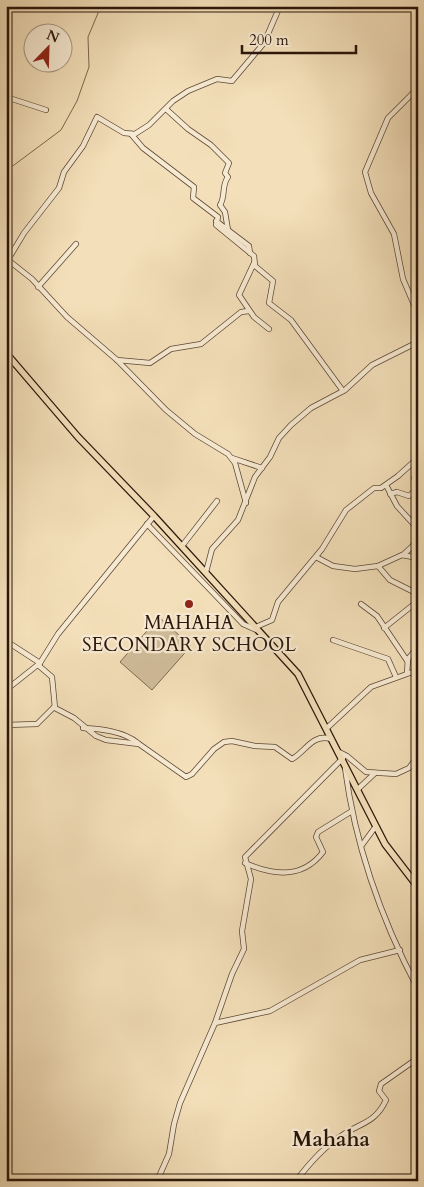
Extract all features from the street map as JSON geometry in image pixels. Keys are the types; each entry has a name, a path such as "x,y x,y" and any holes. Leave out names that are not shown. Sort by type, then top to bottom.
{"main road":[{"path":"6,353 66,424 206,572 305,683 376,826 394,857 418,887"}],"street":[{"path":"131,134 140,131 182,94 205,83 220,79 230,82 237,77 264,43 280,6"},
{"path":"418,88 388,118 364,172 371,193 394,234 405,284 418,314"},
{"path":"6,97 46,110"},
{"path":"166,109 229,163 225,173 228,177 223,185 223,200 220,205 225,212 228,230"},
{"path":"262,468 232,458 222,448 195,434 150,396 117,360 67,317 38,286 7,261 24,233 59,188 64,172 84,146 97,117 131,134 142,148 194,187 193,198 217,216 218,228 255,256 254,263 239,295 249,310 269,329"},
{"path":"216,221 249,246 250,253"},
{"path":"38,286 76,244"},
{"path":"254,263 273,281 269,303 291,320 343,391"},
{"path":"117,360 150,363 171,349 201,344 241,312 249,310"},
{"path":"206,572 212,549 238,520 255,477 279,438 311,408 343,391 372,365 418,342"},
{"path":"232,458 246,502"},
{"path":"147,524 243,624 251,629 258,629 272,620 278,602 316,557 349,507 374,488 382,488 418,459"},
{"path":"413,523 418,503 414,478 418,471"},
{"path":"386,485 390,494 418,529"},
{"path":"390,494 397,492 409,496 417,488"},
{"path":"182,546 217,501"},
{"path":"6,690 39,664 58,634 154,516"},
{"path":"316,557 333,566 355,569 378,566 404,555 418,541"},
{"path":"404,555 418,558"},
{"path":"378,566 390,580 418,594"},
{"path":"384,628 418,601"},
{"path":"361,604 377,616 408,662"},
{"path":"333,640 388,659 396,677"},
{"path":"6,641 39,664 52,677 54,707 37,724 6,725"},
{"path":"407,673 411,653 418,647"},
{"path":"326,728 362,693 380,682 418,670"},
{"path":"54,707 74,718 83,728 106,740 139,744"},
{"path":"83,728 95,727 124,734 187,777 224,742 240,741 255,746 275,747 293,759 316,739 321,737 332,739"},
{"path":"157,1181 169,1154 174,1124 180,1104 215,1023 232,974 244,949 243,920 251,879 245,863 247,855 342,757 347,756 362,770 375,773 401,774 409,768 418,756"},
{"path":"342,757 352,811 380,906 400,950 416,979 418,988"},
{"path":"358,789 375,773"},
{"path":"245,863 271,873 284,874 300,869 323,852 317,840 318,832 352,811"},
{"path":"362,845 376,826"},
{"path":"215,1023 270,1010 360,960 400,950"},
{"path":"296,1181 338,1138 370,1122 386,1100 379,1091 380,1084 418,1058"}],"shaded area":[{"path":"159,617 191,646 152,690 120,662"}],"waterway":[{"path":"6,171 61,130 77,101 89,67 88,37 101,6"}],"place":[{"name":"MAHAHA SECONDARY SCHOOL","path":"189,604"}],"district":[{"name":"Mahaha","path":"331,1139"}]}
